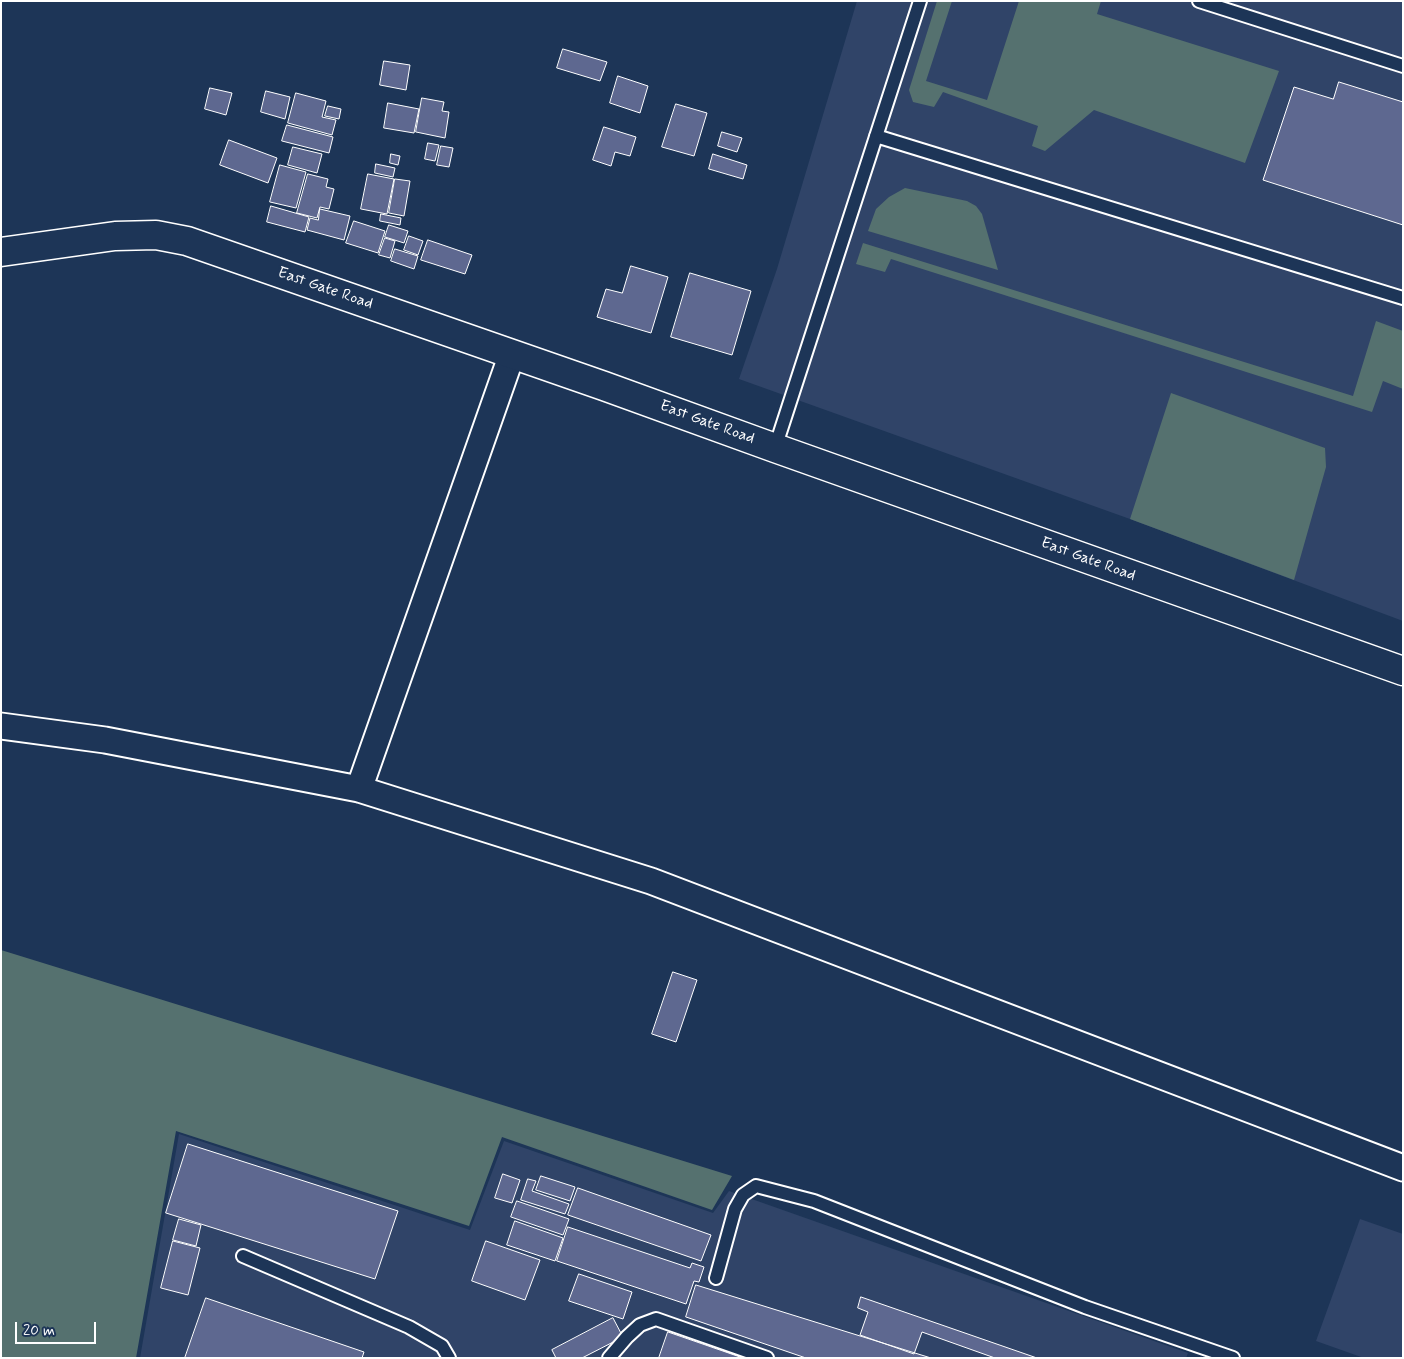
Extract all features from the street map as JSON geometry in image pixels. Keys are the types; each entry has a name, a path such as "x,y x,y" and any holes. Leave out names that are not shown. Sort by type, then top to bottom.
{"street":[{"name":"East Gate Road","path":"1,252 115,236 156,235 187,241 604,386 1403,671"},
{"path":"359,789 512,354"},
{"path":"1,726 105,740 359,789 652,882 1403,1168"}],"lane":[{"path":"776,448 920,1"},
{"path":"1199,1 1403,66"},
{"path":"876,136 1403,298"},
{"path":"716,1278 735,1208 743,1195 756,1186 814,1201 1085,1307 1233,1358"},
{"path":"243,1256 409,1328 442,1346 449,1358"},
{"path":"610,1358 640,1325 656,1319 767,1358"}],"shaded area":[{"path":"857,1 1403,1 1403,621 1130,519 739,379 777,269"},
{"path":"179,1134 470,1230 504,1141 713,1213 729,1191 1188,1353 1186,1358 140,1358"},
{"path":"1360,1219 1403,1234 1403,1358 1364,1358 1316,1341"}],"green space":[{"path":"937,1 952,1 926,81 987,100 1019,1 1101,1 1097,14 1279,71 1245,163 1094,110 1045,151 1032,146 1038,126 943,92 934,107 913,102 909,90"},
{"path":"905,188 967,201 976,206 982,214 998,270 868,231 876,209 889,197"},
{"path":"863,243 1353,396 1376,321 1403,331 1403,389 1383,381 1372,412 891,259 885,272 856,264"},
{"path":"1171,393 1325,448 1326,467 1294,580 1130,519"},
{"path":"1,950 732,1176 712,1210 502,1137 469,1226 176,1131 136,1358 1,1358"}],"building":[{"path":"563,49 607,62 600,81 557,68"},
{"path":"384,61 410,65 406,90 380,85"},
{"path":"618,76 648,86 640,113 610,103"},
{"path":"1339,82 1403,102 1403,225 1263,180 1294,87 1333,99"},
{"path":"210,88 232,93 226,115 205,109"},
{"path":"266,91 290,97 285,119 261,112"},
{"path":"296,93 326,101 322,117 336,120 332,135 288,123"},
{"path":"422,98 444,102 442,111 449,112 445,138 416,132"},
{"path":"388,103 419,109 414,133 384,128"},
{"path":"676,104 707,113 694,156 662,147"},
{"path":"328,106 341,109 339,119 325,116"},
{"path":"287,125 333,137 329,153 282,141"},
{"path":"604,127 636,137 630,156 615,152 611,166 593,160"},
{"path":"722,132 742,138 737,152 718,146"},
{"path":"229,140 277,158 268,183 220,165"},
{"path":"428,143 439,145 435,161 425,159"},
{"path":"441,146 453,148 449,167 437,165"},
{"path":"293,147 322,154 317,173 288,165"},
{"path":"391,154 400,156 398,165 390,163"},
{"path":"713,154 747,165 743,179 709,169"},
{"path":"376,164 395,168 393,177 375,173"},
{"path":"280,165 306,172 296,208 270,202"},
{"path":"308,174 328,179 326,187 334,189 329,209 320,207 317,218 297,213"},
{"path":"368,174 394,179 387,214 361,209"},
{"path":"395,179 410,181 404,216 389,213"},
{"path":"271,206 309,217 305,232 267,222"},
{"path":"320,209 350,216 344,240 307,230 310,218 318,220"},
{"path":"381,214 401,218 400,225 380,221"},
{"path":"354,221 385,231 378,253 346,243"},
{"path":"389,225 408,231 404,243 385,237"},
{"path":"409,236 423,241 418,255 404,250"},
{"path":"385,238 395,241 390,258 379,255"},
{"path":"428,240 472,255 465,274 421,260"},
{"path":"395,249 418,256 414,269 391,261"},
{"path":"631,266 668,277 651,333 597,317 606,289 622,293"},
{"path":"690,273 751,291 732,355 671,337"},
{"path":"673,972 697,980 676,1042 652,1034"},
{"path":"188,1144 398,1211 375,1279 166,1213"},
{"path":"503,1174 520,1180 512,1203 495,1198"},
{"path":"541,1176 575,1187 570,1201 536,1190"},
{"path":"528,1179 536,1181 532,1191 569,1204 565,1214 521,1200"},
{"path":"578,1188 711,1235 701,1261 568,1215"},
{"path":"517,1201 569,1219 563,1235 511,1217"},
{"path":"179,1219 201,1225 196,1246 173,1240"},
{"path":"515,1221 563,1238 555,1261 507,1245"},
{"path":"568,1227 690,1268 692,1263 704,1267 699,1282 694,1281 686,1304 557,1261"},
{"path":"173,1241 200,1248 188,1295 161,1288"},
{"path":"486,1241 540,1260 525,1300 472,1281"},
{"path":"579,1274 632,1292 623,1319 569,1301"},
{"path":"696,1285 931,1358 806,1358 686,1317"},
{"path":"861,1297 1037,1358 995,1358 922,1332 914,1354 860,1335 868,1312 858,1308"},
{"path":"206,1298 364,1352 362,1358 185,1358"},
{"path":"613,1318 623,1337 582,1358 556,1358 552,1350"},
{"path":"668,1332 743,1358 659,1358"}]}
